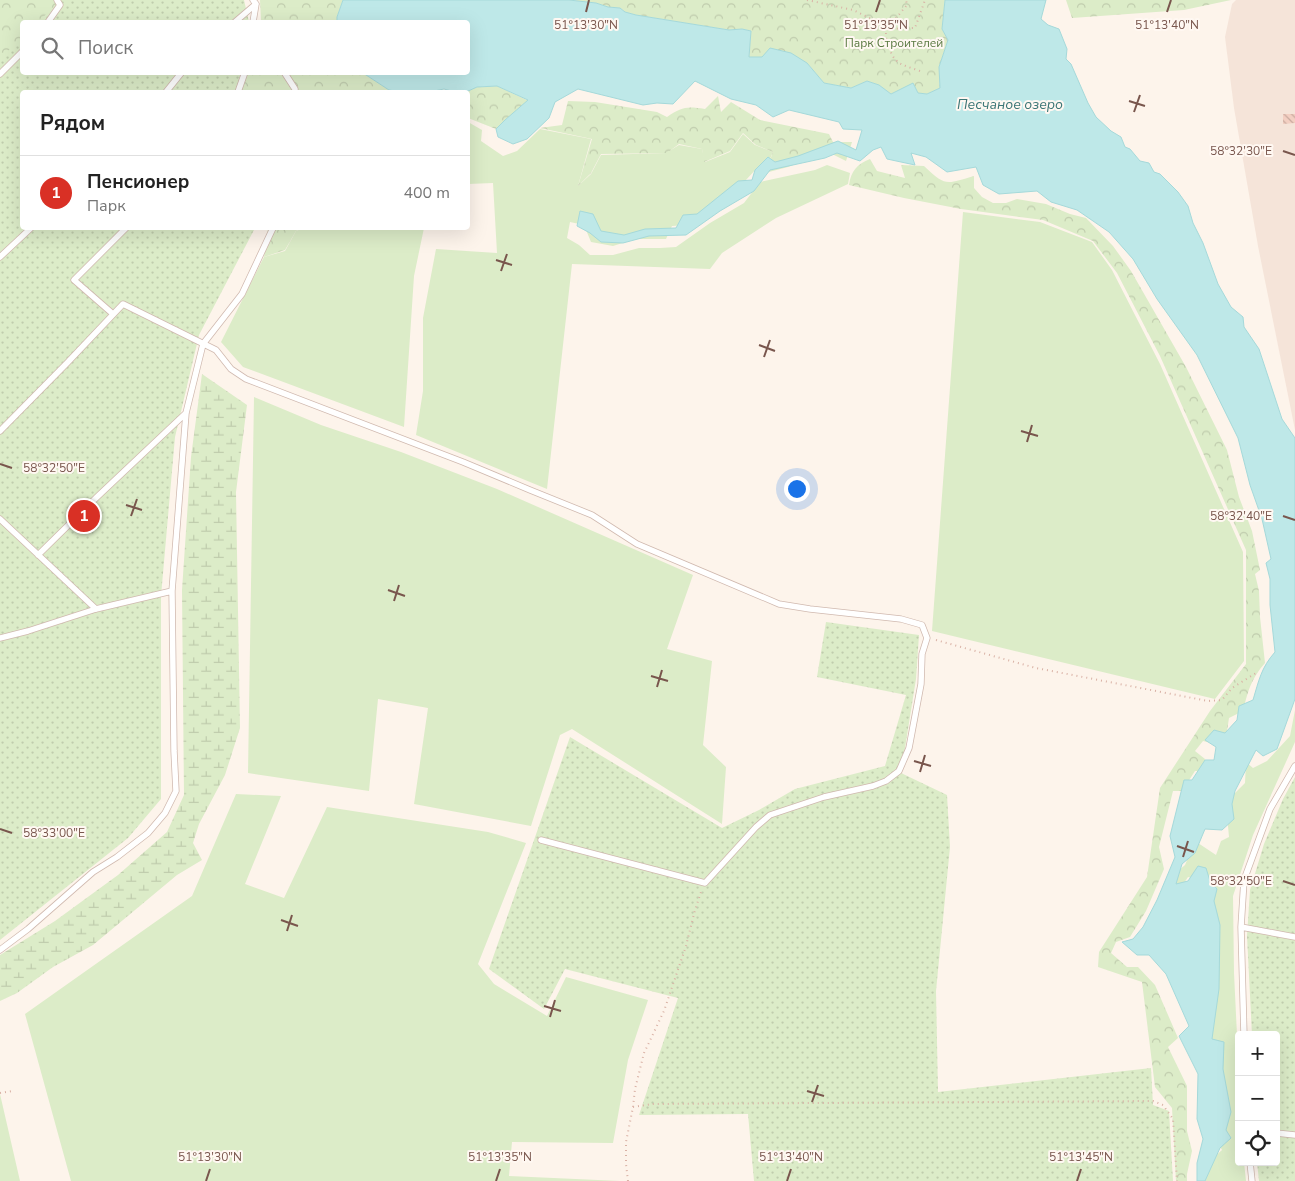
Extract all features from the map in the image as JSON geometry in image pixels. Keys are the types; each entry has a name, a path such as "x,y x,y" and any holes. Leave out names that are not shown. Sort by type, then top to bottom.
{"lane":[{"path":"49,20 59,3 66,0"},
{"path":"238,20 254,2"},
{"path":"252,20 254,2"},
{"path":"0,74 20,54"},
{"path":"168,90 180,75"},
{"path":"239,90 243,75"},
{"path":"286,75 295,90"},
{"path":"0,258 29,230"},
{"path":"113,314 74,280 124,230"},
{"path":"0,950 28,930 93,872 117,857 148,833 165,813 176,791 172,591 186,413 203,344 242,294 272,230"},
{"path":"0,431 123,304 216,350 231,370 246,379 463,462 592,515 637,544 778,604 901,619 922,625 927,638 922,654 922,684 909,748 899,771 886,781 824,797 770,815 756,827 705,882 541,840"},
{"path":"38,555 186,413"},
{"path":"0,519 96,609"},
{"path":"0,638 96,609 172,591"},
{"path":"1244,1031 1241,927 1244,880 1270,809 1295,766"},
{"path":"1241,927 1295,937"},
{"path":"1280,1133 1295,1135"},
{"path":"1250,1166 1252,1181"}],"path":[{"path":"807,0 853,10 888,29 915,28 925,0"},
{"path":"906,0 907,5 885,35 894,59 899,64 920,71"},
{"path":"927,638 1036,668 1208,701 1222,700 1232,688 1256,673"},
{"path":"628,1181 626,1142 635,1089 644,1053 664,1011 705,882"},
{"path":"0,1094 13,1091"},
{"path":"633,1106 652,1104 1153,1101 1163,1105 1174,1119 1177,1181"}],"shaded area":[{"path":"1236,0 1295,0 1295,430 1258,246 1234,108 1225,37 1232,4"}],"green space":[{"path":"0,0 60,0 45,20 20,20 20,49 0,70"},
{"path":"61,0 244,0 249,20 40,20"},
{"path":"260,0 343,0 337,20 261,20"},
{"name":"Парк Строителей","path":"569,0 945,0 942,29 948,40 939,67 940,88 927,94 918,93 913,84 891,94 879,85 867,81 851,88 824,83 807,63 749,57 751,31 742,29 729,30 636,15 625,12 620,8"},
{"path":"1066,0 1231,0 1184,10 1072,18"},
{"path":"20,39 20,75 242,75 237,90 20,90 20,230 254,230 199,335 175,437 161,596 161,799 128,838 0,940 0,59"},
{"path":"245,75 366,75 389,90 240,90"},
{"path":"497,86 529,101 496,129 470,119 470,90 477,87"},
{"path":"718,96 721,112 731,102 760,120 829,134 833,142 852,142 846,161 828,152 788,167 765,173 773,152 756,145 743,133 730,151 704,162 702,149 679,144 667,153 601,154 591,173 578,186 592,139 540,128 562,125 568,101 595,102 657,112 667,117 684,108 705,109"},
{"path":"470,123 482,130 481,141 503,156 517,151 540,129 591,139 578,186 591,174 601,155 666,153 679,145 702,149 705,162 730,152 743,134 755,145 773,152 764,173 758,167 745,181 687,225 672,226 666,239 635,239 613,246 591,242 584,225 570,222 567,238 579,245 590,255 613,255 639,248 676,247 710,223 744,203 760,182 815,170 827,165 850,173 848,184 776,218 722,253 710,269 572,264 547,489 416,435 423,391 423,318 436,249 497,253 493,183 470,184"},
{"path":"870,159 877,171 905,178 901,165 924,166 937,178 947,182 974,176 974,188 982,197 993,203 1006,203 1017,199 1046,204 1070,214 1086,218 1113,246 1131,271 1186,367 1227,450 1239,497 1252,531 1260,570 1255,574 1259,591 1265,663 1256,674 1243,711 1229,718 1227,731 1215,744 1203,741 1195,751 1205,759 1204,771 1195,771 1182,791 1173,791 1159,847 1164,869 1146,911 1130,937 1116,942 1111,953 1127,967 1138,967 1155,985 1178,1038 1168,1047 1187,1086 1187,1131 1192,1151 1187,1181 1176,1181 1172,1108 1155,1087 1142,982 1098,967 1099,952 1147,877 1160,788 1210,711 1246,664 1246,550 1160,356 1117,273 1093,241 1043,220 961,209 849,185 855,169"},
{"path":"963,212 1040,222 1092,242 1112,270 1160,364 1243,552 1244,661 1215,699 932,631"},
{"path":"268,230 298,230 285,250 264,257"},
{"path":"424,230 414,276 404,427 243,367 221,342 264,257 285,251 296,231"},
{"path":"202,374 247,405 236,492 240,728 225,775 199,824 193,843 202,860 177,875 93,945 53,967 17,993 0,1001 0,955 55,921 118,875 167,832 184,795 182,590 191,457"},
{"path":"254,397 321,425 401,452 497,489 693,575 667,649 712,661 703,745 726,767 722,824 572,729 560,735 531,826 414,804 428,708 378,699 369,791 248,773"},
{"path":"826,622 919,635 916,679 901,773 947,795 950,847 936,991 938,1092 1151,1068 1153,1105 1169,1111 1173,1181 754,1181 748,1114 639,1115 678,998 565,969 544,1009 489,969 570,737 722,828 759,810 795,789 885,766 906,695 817,677"},
{"path":"1295,710 1295,742 1253,835 1233,896 1237,1031 1235,1031 1235,1166 1244,1166 1246,1181 1201,1181 1211,1160 1222,1150 1217,1141 1203,1050 1196,879 1188,877 1178,892 1172,876 1185,865 1195,841 1216,855 1221,841 1229,837 1227,815 1232,796 1245,783 1246,762 1253,768 1267,761 1290,736"},
{"path":"1295,777 1295,1181 1259,1181 1257,1166 1280,1166 1280,1031 1252,1031 1247,936 1250,890 1264,844 1283,799"},
{"path":"236,794 281,796 245,884 284,898 327,807 488,832 526,843 478,964 494,984 547,1016 566,977 648,1000 628,1060 613,1143 512,1142 509,1176 620,1181 71,1181 25,1014 192,896"},
{"path":"0,1094 20,1181 0,1181"}],"water":[{"name":"Песчаное озеро","path":"343,0 569,0 596,3 620,8 625,12 636,15 729,30 742,29 751,31 749,57 762,57 770,48 791,53 807,63 824,83 851,88 867,81 879,85 891,94 913,83 918,93 927,94 940,88 939,67 948,40 942,29 945,0 1046,0 1041,19 1048,25 1059,29 1067,49 1066,59 1071,64 1096,117 1111,131 1121,137 1125,147 1130,149 1140,161 1149,163 1154,172 1160,174 1178,192 1188,206 1218,284 1231,307 1243,317 1244,327 1259,349 1282,419 1295,438 1295,699 1277,749 1263,756 1256,750 1235,791 1232,804 1234,819 1222,830 1205,829 1195,853 1182,864 1176,884 1188,881 1198,866 1206,868 1210,881 1217,889 1214,901 1220,925 1219,989 1212,1039 1224,1042 1223,1069 1231,1112 1226,1130 1231,1138 1220,1148 1205,1181 1197,1181 1197,1163 1203,1139 1197,1119 1198,1074 1179,1036 1189,1026 1166,974 1149,955 1137,955 1122,942 1133,939 1143,927 1157,900 1175,857 1170,836 1184,780 1192,780 1205,760 1214,760 1216,747 1205,740 1214,730 1225,733 1237,720 1239,706 1253,700 1263,669 1275,652 1270,605 1270,579 1266,563 1271,559 1262,519 1250,485 1238,438 1197,355 1157,299 1133,259 1109,232 1077,210 1051,202 1037,191 999,194 983,185 976,167 947,172 926,157 911,153 915,165 887,159 881,147 873,150 860,161 837,153 825,158 770,170 754,191 720,211 686,235 649,236 623,243 601,242 577,226 580,211 593,214 601,231 624,235 645,229 676,228 683,215 697,214 738,181 752,180 755,170 768,157 775,162 798,156 838,141 856,150 862,130 843,129 839,122 789,110 773,117 756,105 731,99 695,81 673,104 657,103 643,105 578,89 555,102 549,118 527,139 513,144 498,137 496,129 528,100 497,86 477,87 470,90 389,90 366,75 470,75 470,20 337,20"}],"building":[{"path":"1283,114 1295,114 1295,123 1283,124"}],"place":[{"name":"Пенсионер","path":"84,516"}]}
